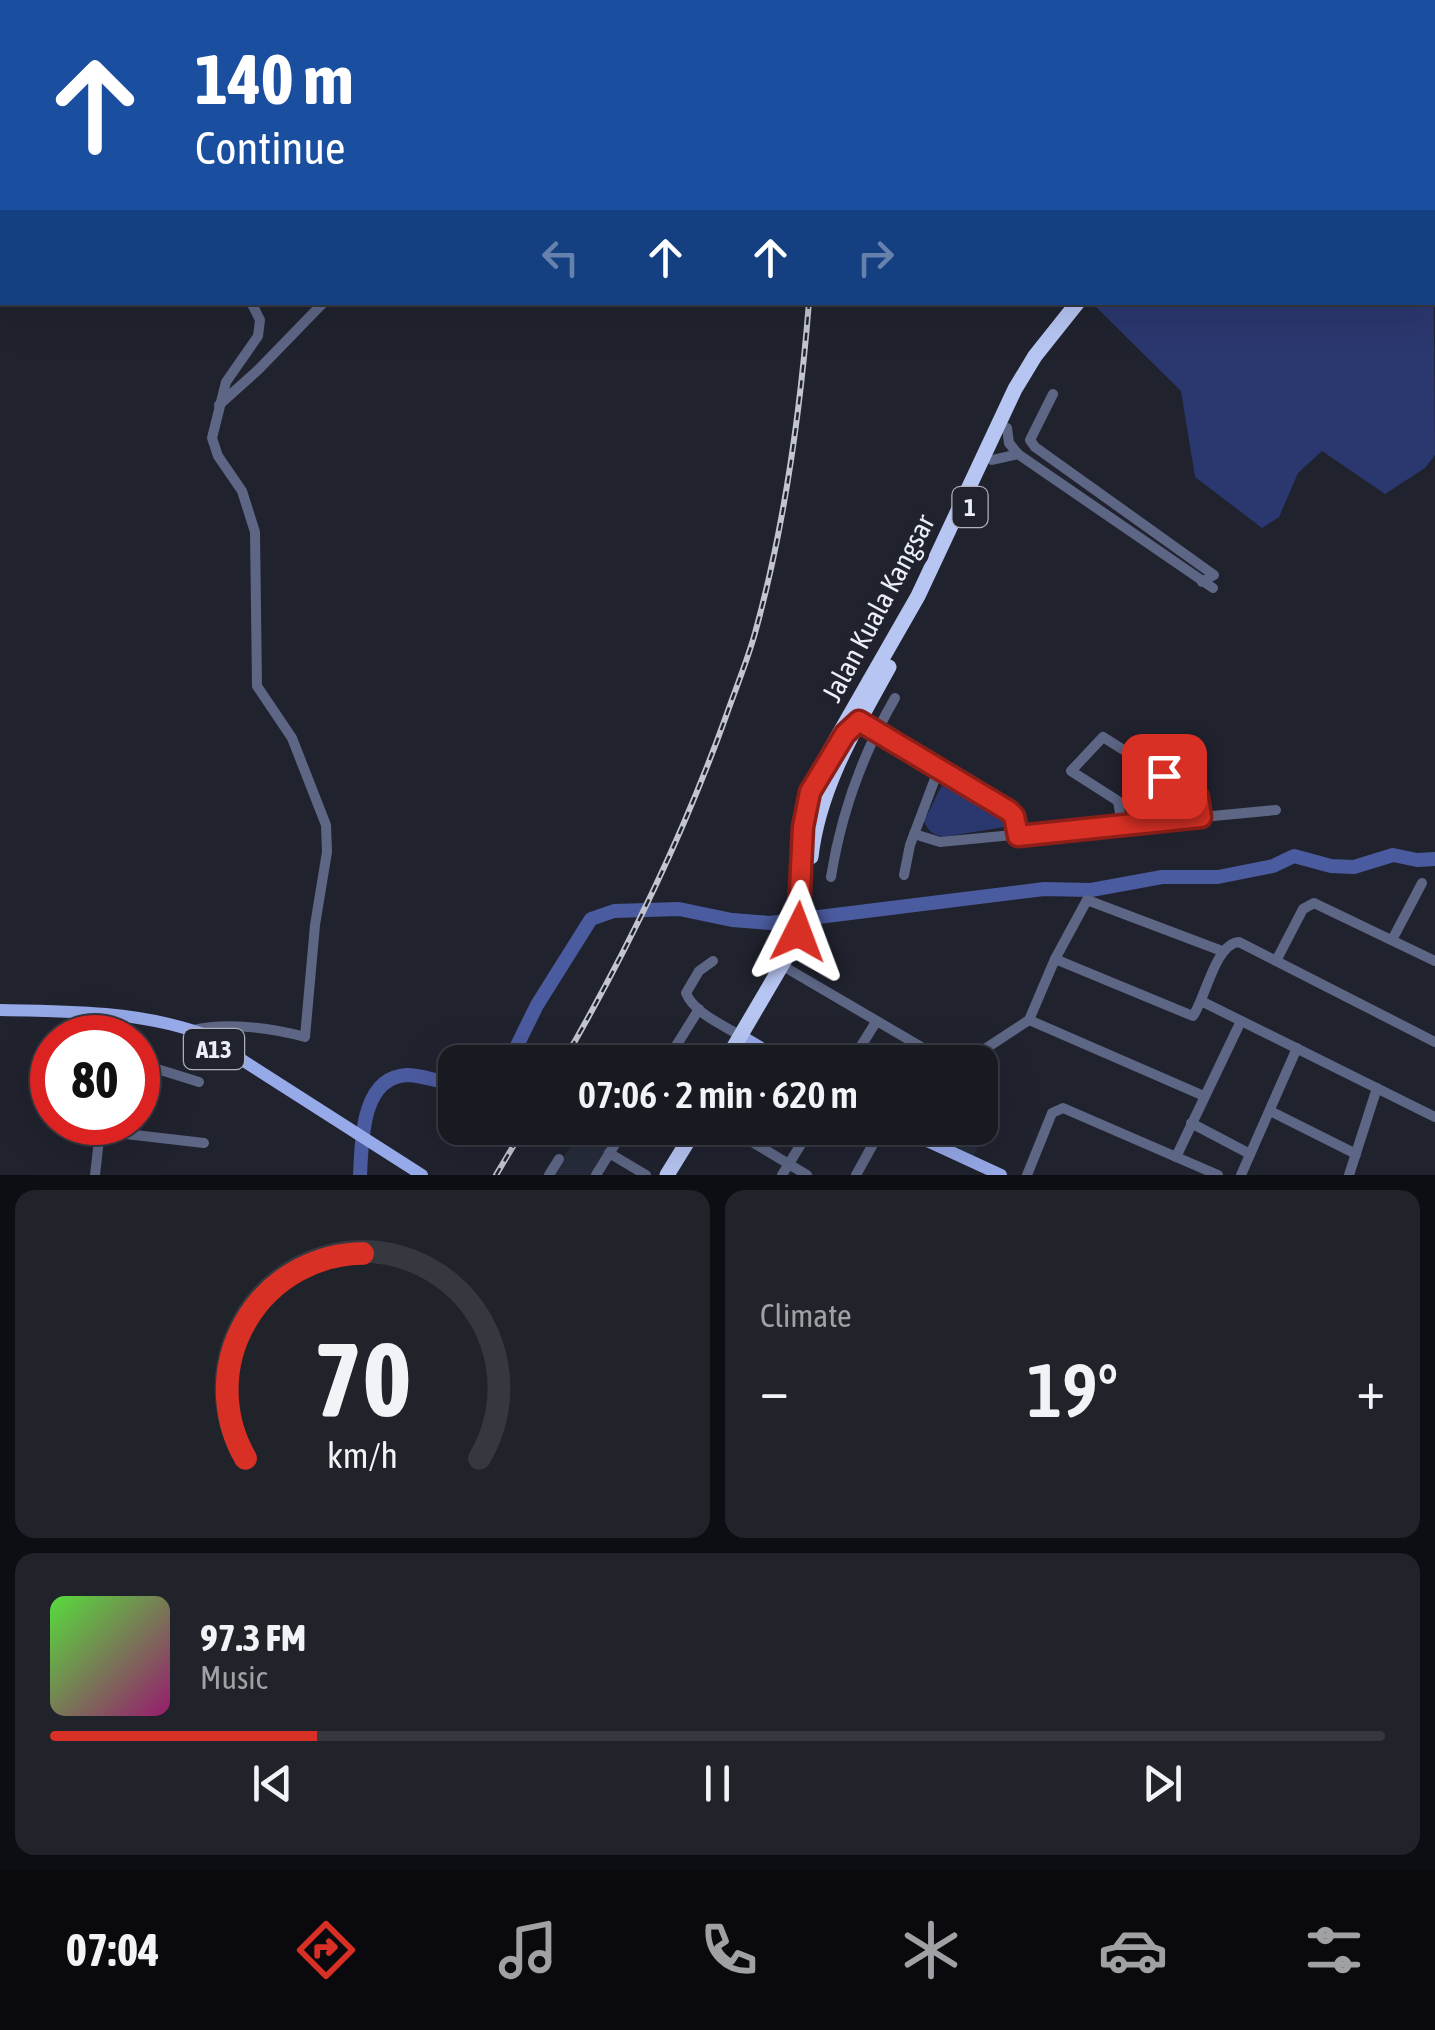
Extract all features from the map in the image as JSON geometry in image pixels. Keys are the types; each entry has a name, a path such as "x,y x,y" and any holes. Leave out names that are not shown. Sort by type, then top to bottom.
{"highway":[{"name":"Jalan Kuala Kangsar","path":"804,903 803,827 814,782 926,579 1015,390 1035,356 1076,305"},
{"name":"Jalan Kuala Kangsar","path":"744,1045 787,968 802,932 818,812 828,782 927,598 1037,370 1088,305"},
{"path":"814,782 849,728 861,720 860,708 867,685"},
{"name":"Jalan Kuala Kangsar","path":"741,1045 746,1040"},
{"path":"656,1175 675,1145"},
{"path":"667,1175 686,1145"}],"main road":[{"name":"A13","path":"0,1013 101,1015"},
{"name":"A13","path":"0,1013 30,1018"},
{"name":"A13","path":"160,1023 211,1038 422,1175"},
{"name":"A13","path":"160,1033 184,1034 303,1100"},
{"path":"746,1040 753,1045"},
{"path":"746,1040 755,1045"},
{"path":"924,1145 992,1175"},
{"path":"940,1145 1001,1175"}],"street":[{"path":"192,1030 230,1027 305,1037 317,910 327,852 326,825 312,784 292,738 257,686 255,532 242,491 214,447 213,429 226,382 258,336 260,320 252,305"},
{"path":"218,405 321,305"},
{"path":"1007,428 1008,443 1018,454 1208,585 1214,575 1060,466 1030,440 1052,394"},
{"path":"992,460 1018,454"},
{"path":"1053,479 1060,466"},
{"path":"831,877 841,827 877,730 896,698"},
{"path":"861,720 1012,814 1018,836"},
{"path":"1122,825 1118,802 1072,772 1103,737 1196,795 1201,817"},
{"path":"904,875 914,834 940,768"},
{"path":"914,834 940,842 1276,810"},
{"path":"1392,940 1422,883"},
{"path":"991,1045 1029,1020 1087,900 1222,952"},
{"path":"1276,961 1303,909 1314,904 1435,962"},
{"path":"1056,959 1189,1016 1195,1014 1222,952 1231,943 1239,942 1435,1042"},
{"path":"713,961 699,970 686,993 689,1002 746,1040"},
{"path":"787,968 916,1045"},
{"path":"1201,1002 1435,1117"},
{"path":"677,1045 699,1010"},
{"path":"1029,1020 1204,1096"},
{"path":"1176,1157 1241,1021"},
{"path":"862,1045 876,1022"},
{"path":"1241,1175 1298,1048"},
{"path":"160,1070 199,1082"},
{"path":"1349,1175 1377,1088"},
{"path":"1027,1175 1052,1113 1064,1108 1218,1175"},
{"path":"1270,1111 1356,1154"},
{"path":"1191,1124 1250,1154"},
{"path":"160,1136 204,1143"},
{"path":"94,1175 98,1145"},
{"path":"596,1175 614,1145"},
{"path":"752,1145 786,1170 807,1175"},
{"path":"786,1170 801,1145"},
{"path":"856,1175 875,1145"},
{"path":"610,1152 646,1175"},
{"path":"549,1175 559,1160"}],"shaded area":[{"path":"1094,305 1434,305 1435,455 1425,468 1385,494 1322,451 1298,473 1279,517 1262,528 1195,477 1181,391"},
{"path":"948,781 1002,813 1007,824 943,837 931,832 924,821 942,785"},
{"path":"572,1145 609,1145 590,1175 553,1175"},
{"path":"946,1145 978,1145 972,1160"}],"waterway":[{"path":"517,1045 537,1005 591,919 614,911 679,909 770,923 1044,889 1091,890 1162,877 1218,877 1273,866 1294,856 1331,866 1354,867 1393,855 1435,859"},
{"path":"360,1175 367,1113 381,1087 392,1078 407,1075 438,1080"}],"railway":[{"path":"572,1045 631,937 671,851 748,655 783,510 809,305"},
{"path":"496,1175 514,1145"}],"route":[{"path":"798,932 803,827 810,792 845,734 861,720 1009,811 1014,816 1018,836 1201,817 1198,797 1164,776"}]}
